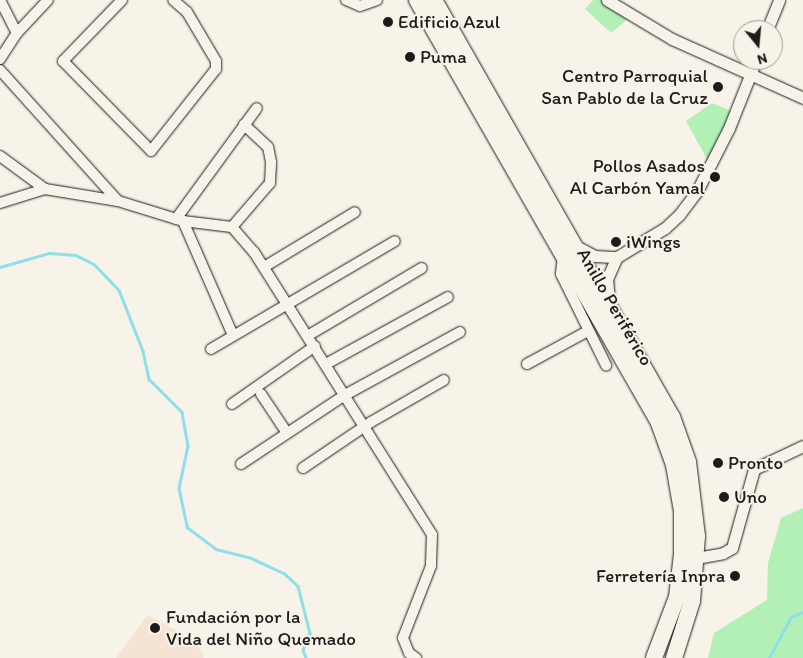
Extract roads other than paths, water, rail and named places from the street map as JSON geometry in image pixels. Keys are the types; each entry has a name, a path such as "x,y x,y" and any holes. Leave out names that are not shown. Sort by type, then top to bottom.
{"highway":[{"name":"Anillo Periférico","path":"417,0 570,251 615,314 672,417 688,462 696,510 695,564 688,618 674,658"},
{"name":"Anillo Periférico","path":"434,0 570,251 659,423 674,465 682,511 682,554 677,598 654,658"},
{"path":"685,658 700,592 695,564"}],"street":[{"path":"0,0 17,33"},
{"path":"0,59 17,33 48,0"},
{"path":"122,0 62,61 151,151 216,69 216,61 187,12 172,0"},
{"path":"346,0 360,6 377,0"},
{"path":"607,0 631,17 672,40 803,98"},
{"path":"772,20 779,0"},
{"path":"0,70 118,201"},
{"path":"606,365 561,274 570,251 595,256 616,257 665,228 688,204 729,128 752,70"},
{"path":"179,220 257,108"},
{"path":"232,227 270,183 271,162 268,147 244,125"},
{"path":"0,156 45,189"},
{"path":"0,203 45,189 118,201 179,220 232,227 264,267 309,335 432,535 431,566 403,638 409,653 416,658"},
{"path":"264,267 355,212"},
{"path":"179,220 232,333"},
{"path":"211,349 232,333 288,304 395,241"},
{"path":"615,314 607,291 607,279 616,257"},
{"path":"309,335 422,268"},
{"path":"326,364 448,297"},
{"path":"527,364 588,331"},
{"path":"241,464 345,395 460,332"},
{"path":"232,404 315,346"},
{"path":"303,468 365,425 444,380"},
{"path":"260,394 287,433"},
{"path":"695,564 732,548 754,470 803,446"}],"waterway":[{"path":"0,267 49,253 76,255 94,264 119,290 143,351 149,379 182,412 188,446 179,488 187,527 216,549 249,557 284,573 298,586 310,633 303,650 306,658"},
{"path":"769,658 791,617 803,612"}],"place":[{"name":"Edificio Azul","path":"388,22"},
{"name":"Puma","path":"410,57"},
{"name":"Centro Parroquial San Pablo de la Cruz","path":"718,87"},
{"name":"Pollos Asados Al Carbón Yamal","path":"715,177"},
{"name":"iWings","path":"616,242"},
{"name":"Pronto","path":"718,463"},
{"name":"Uno","path":"724,497"},
{"name":"Ferretería Inpra","path":"735,576"},
{"name":"Fundación por la Vida del Niño Quemado","path":"155,628"}]}
